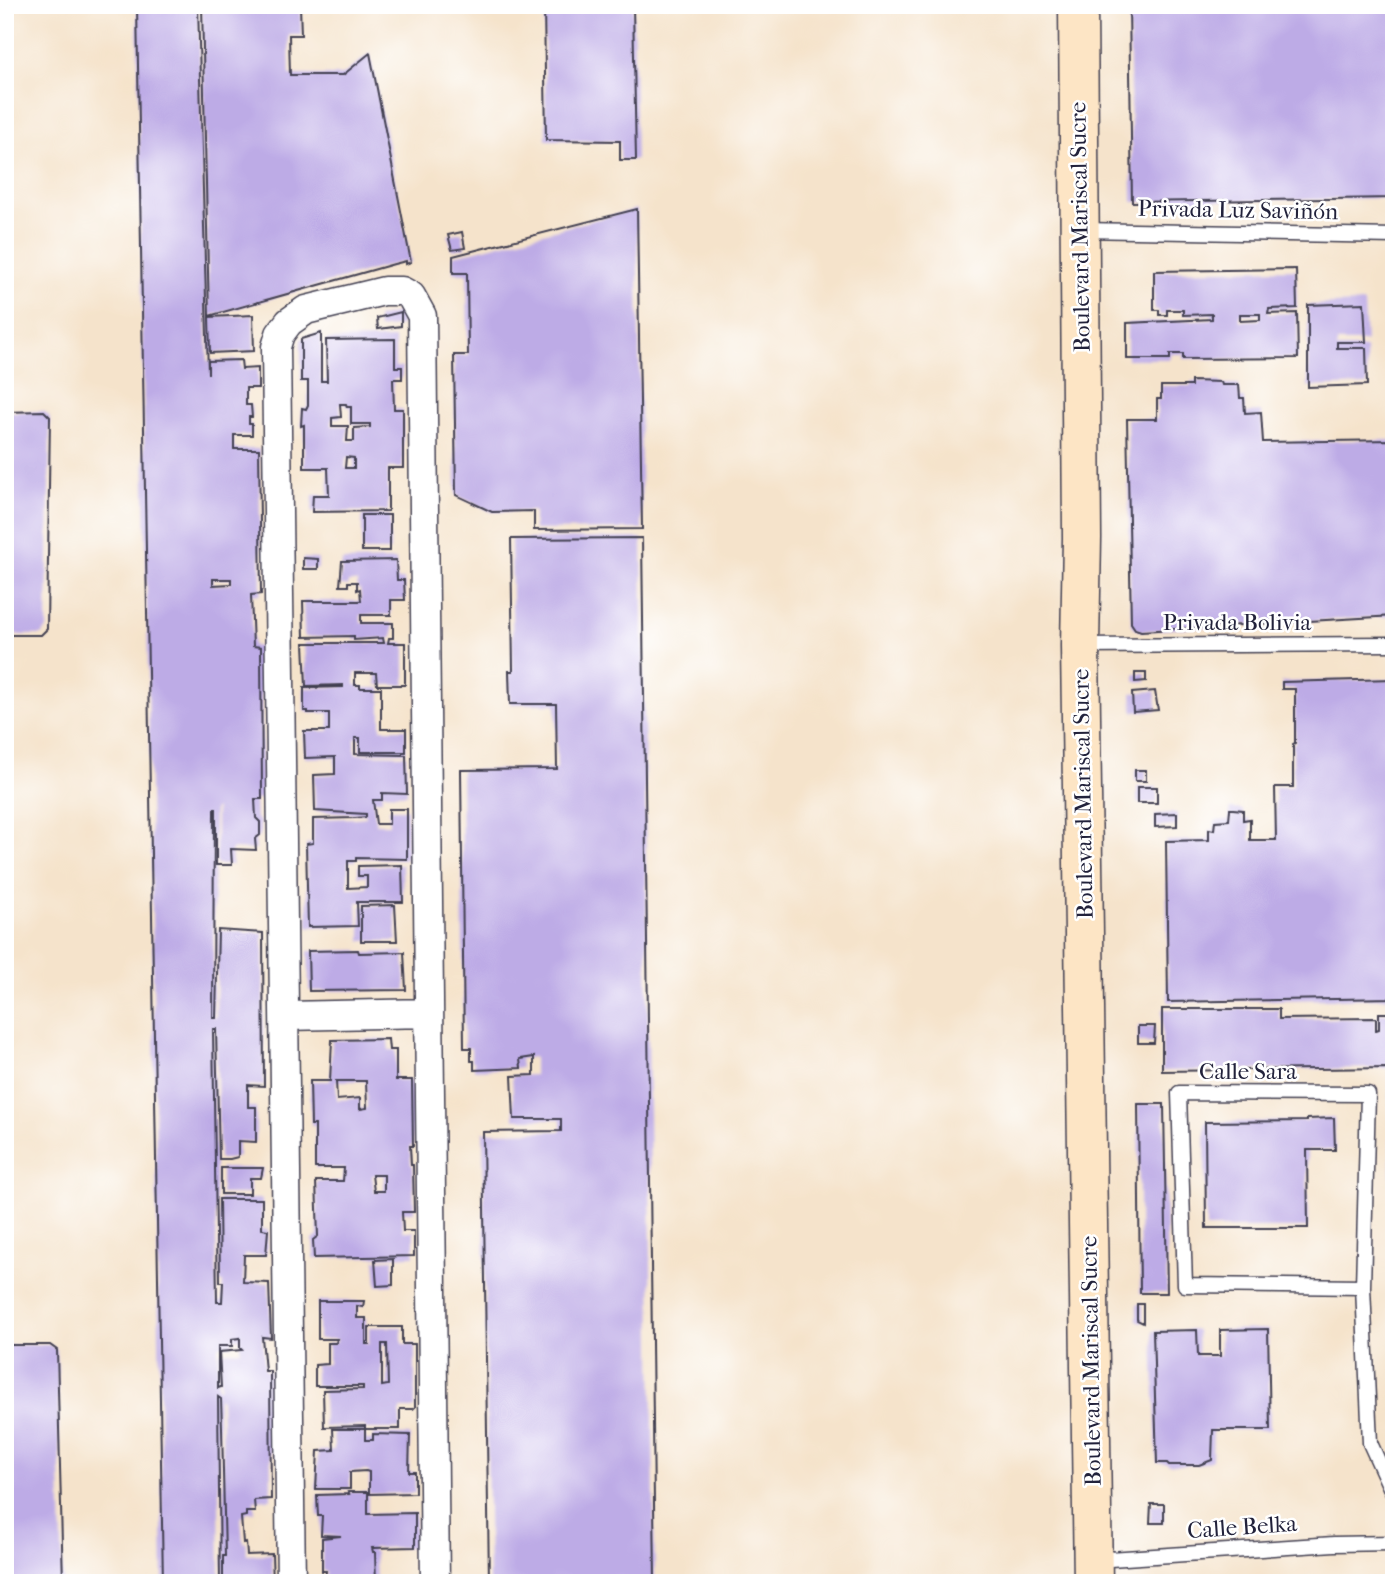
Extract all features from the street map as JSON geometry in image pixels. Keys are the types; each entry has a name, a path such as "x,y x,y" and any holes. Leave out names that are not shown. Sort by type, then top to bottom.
{"street":[{"name":"Boulevard Mariscal Sucre","path":"1078,5 1082,538 1080,646 1093,1571"},
{"path":"291,1583 276,347 280,334 289,322 306,310 384,291 402,291 411,296 422,316 435,1583"},
{"path":"286,1016 429,1013"}],"lane":[{"name":"Privada Luz Saviñón","path":"1081,230 1394,236"},
{"name":"Privada Bolivia","path":"1080,646 1394,644"},
{"name":"Calle Sara","path":"1363,1287 1185,1285 1179,1093 1368,1094 1363,1287 1370,1443 1394,1496"},
{"name":"Calle Belka","path":"1093,1571 1321,1545 1394,1543"}],"building":[{"path":"137,5 198,5 208,374 208,361 241,360 242,369 258,368 258,388 246,388 246,405 251,405 252,417 249,417 249,424 252,424 252,435 234,435 234,449 259,449 261,594 251,595 253,646 261,647 262,799 255,799 260,835 255,839 256,850 231,849 232,865 216,865 214,809 213,1018 216,1018 218,930 263,933 264,1086 248,1085 248,1107 256,1107 256,1142 238,1141 238,1157 230,1159 219,1159 216,1029 213,1029 217,1302 222,1302 223,1282 220,1282 219,1199 262,1199 262,1229 268,1230 266,1255 244,1255 243,1282 269,1283 271,1338 262,1337 265,1371 270,1371 271,1499 254,1500 255,1512 246,1512 246,1516 241,1517 247,1555 272,1554 273,1583 223,1583 225,1556 222,1428 221,1399 218,1397 220,1583 163,1583","holes":["213,579 231,579 231,584 213,585","240,1338 242,1350 219,1352 221,1387 218,1388 218,1346 232,1346 232,1339"]},
{"path":"202,5 300,5 301,35 289,35 290,75 343,75 370,53 411,262 394,264 209,316"},
{"path":"544,5 633,5 636,160 620,160 620,141 546,140"},
{"path":"1129,5 1394,5 1394,198 1132,202"},
{"path":"637,209 642,529 534,530 534,511 492,512 456,495 454,355 468,355 467,273 453,273 453,256"},
{"path":"462,232 465,248 452,250 448,235"},
{"path":"1296,269 1297,308 1269,309 1268,314 1297,313 1298,358 1183,359 1183,354 1170,354 1170,359 1127,359 1127,323 1212,319 1212,314 1183,315 1183,310 1167,310 1167,315 1159,315 1159,310 1154,310 1154,271","holes":["1240,314 1260,314 1260,320 1240,321"]},
{"path":"1364,303 1366,342 1337,342 1337,348 1366,348 1367,385 1308,387 1308,305"},
{"path":"401,312 401,326 378,329 377,318"},
{"path":"253,315 254,351 210,353 209,317"},
{"path":"321,333 321,381 327,381 326,340 395,339 395,367 402,367 402,379 393,379 394,409 403,409 403,468 388,468 388,511 312,512 313,495 329,495 328,468 304,468 304,425 301,426 302,408 306,409 308,405 308,381 301,381 301,339","holes":["340,404 351,407 351,424 370,424 370,427 354,428 354,441 347,441 348,426 332,426 332,418 341,417","346,457 354,458 354,468 345,468"]},
{"path":"1191,381 1239,385 1240,398 1244,398 1245,413 1261,412 1263,442 1394,440 1394,616 1141,631 1135,629 1131,623 1127,419 1157,419 1157,399 1161,399 1161,386 1191,386"},
{"path":"44,411 50,417 47,629 41,635 5,635 5,412"},
{"path":"362,515 390,515 390,551 362,551"},
{"path":"642,538 655,1583 489,1583 483,1132 561,1131 561,1119 514,1119 512,1076 534,1075 534,1057 520,1059 521,1068 474,1070 471,1048 464,1048 461,770 557,769 556,704 510,704 509,671 513,671 511,539"},
{"path":"303,558 318,559 318,569 303,569"},
{"path":"396,560 397,580 404,580 405,600 391,600 391,615 361,615 361,623 393,623 393,638 389,638 388,643 405,643 405,685 377,685 376,673 355,673 355,685 360,685 360,688 381,688 381,729 406,729 406,752 360,752 360,738 355,738 355,754 406,755 407,794 382,793 382,800 373,800 376,824 389,824 389,809 407,809 407,859 356,858 356,861 348,861 348,888 367,887 367,876 358,876 358,866 402,865 403,902 357,902 358,926 308,927 306,844 313,843 313,819 366,817 366,814 315,811 314,775 335,774 335,757 305,758 304,731 329,731 329,713 304,711 304,688 343,685 306,686 304,643 384,643 383,638 354,640 354,636 304,637 303,601 361,601 357,582 340,586 342,561"},
{"path":"1135,673 1146,673 1146,681 1135,682"},
{"path":"1394,679 1394,998 1168,1002 1166,841 1209,840 1209,829 1214,830 1215,821 1229,820 1230,809 1243,810 1243,820 1250,819 1250,840 1276,840 1275,787 1293,787 1295,743 1295,689 1282,689 1282,682"},
{"path":"1155,691 1158,710 1133,712 1132,693"},
{"path":"1135,770 1146,770 1146,781 1135,781"},
{"path":"1137,787 1157,787 1157,803 1137,803"},
{"path":"1177,813 1177,826 1155,827 1155,814"},
{"path":"395,905 397,941 361,941 361,906"},
{"path":"358,950 359,953 404,952 406,990 309,991 308,951"},
{"path":"1162,1009 1279,1009 1279,1019 1376,1018 1376,1030 1379,1029 1379,1013 1394,1013 1394,1196 1391,1196 1389,1068 1162,1071"},
{"path":"1138,1026 1155,1026 1154,1043 1138,1043"},
{"path":"388,1039 389,1050 396,1050 396,1080 412,1080 413,1146 410,1146 414,1212 402,1212 403,1231 414,1231 414,1256 314,1258 313,1240 318,1236 316,1181 343,1181 344,1168 315,1168 315,1125 311,1125 310,1081 330,1081 332,1040","holes":["336,1081 366,1081 367,1108 360,1109 360,1098 337,1100","372,1175 384,1175 384,1191 374,1191"]},
{"path":"1138,1104 1164,1104 1167,1293 1140,1293"},
{"path":"1334,1118 1335,1150 1307,1150 1308,1228 1206,1228 1205,1122 1307,1121"},
{"path":"221,1168 263,1168 261,1178 250,1178 250,1194 221,1194"},
{"path":"393,1259 393,1285 377,1286 375,1260"},
{"path":"318,1301 364,1301 363,1307 357,1306 357,1318 366,1318 366,1344 369,1344 369,1327 402,1327 402,1344 415,1344 415,1407 400,1409 400,1429 324,1427 323,1390 363,1389 363,1386 315,1386 315,1365 328,1364 328,1343 336,1343 337,1339 318,1339","holes":["382,1344 387,1344 388,1385 382,1386"]},
{"path":"1137,1304 1143,1304 1143,1323 1137,1320"},
{"path":"1268,1329 1270,1430 1213,1430 1212,1460 1199,1465 1157,1463 1153,1331 1197,1330 1198,1356 1220,1356 1220,1330"},
{"path":"5,1345 50,1345 57,1350 63,1583 5,1583"},
{"path":"333,1429 365,1429 365,1440 373,1440 373,1434 410,1435 409,1472 415,1472 415,1493 369,1494 369,1472 366,1471 350,1472 350,1489 316,1489 318,1451 334,1450"},
{"path":"348,1492 368,1492 368,1514 415,1513 415,1547 372,1548 375,1552 376,1583 325,1581 326,1571 322,1571 322,1538 341,1536 321,1535 322,1516 318,1516 317,1495 349,1494"},
{"path":"1151,1504 1164,1504 1164,1523 1150,1523"}]}
